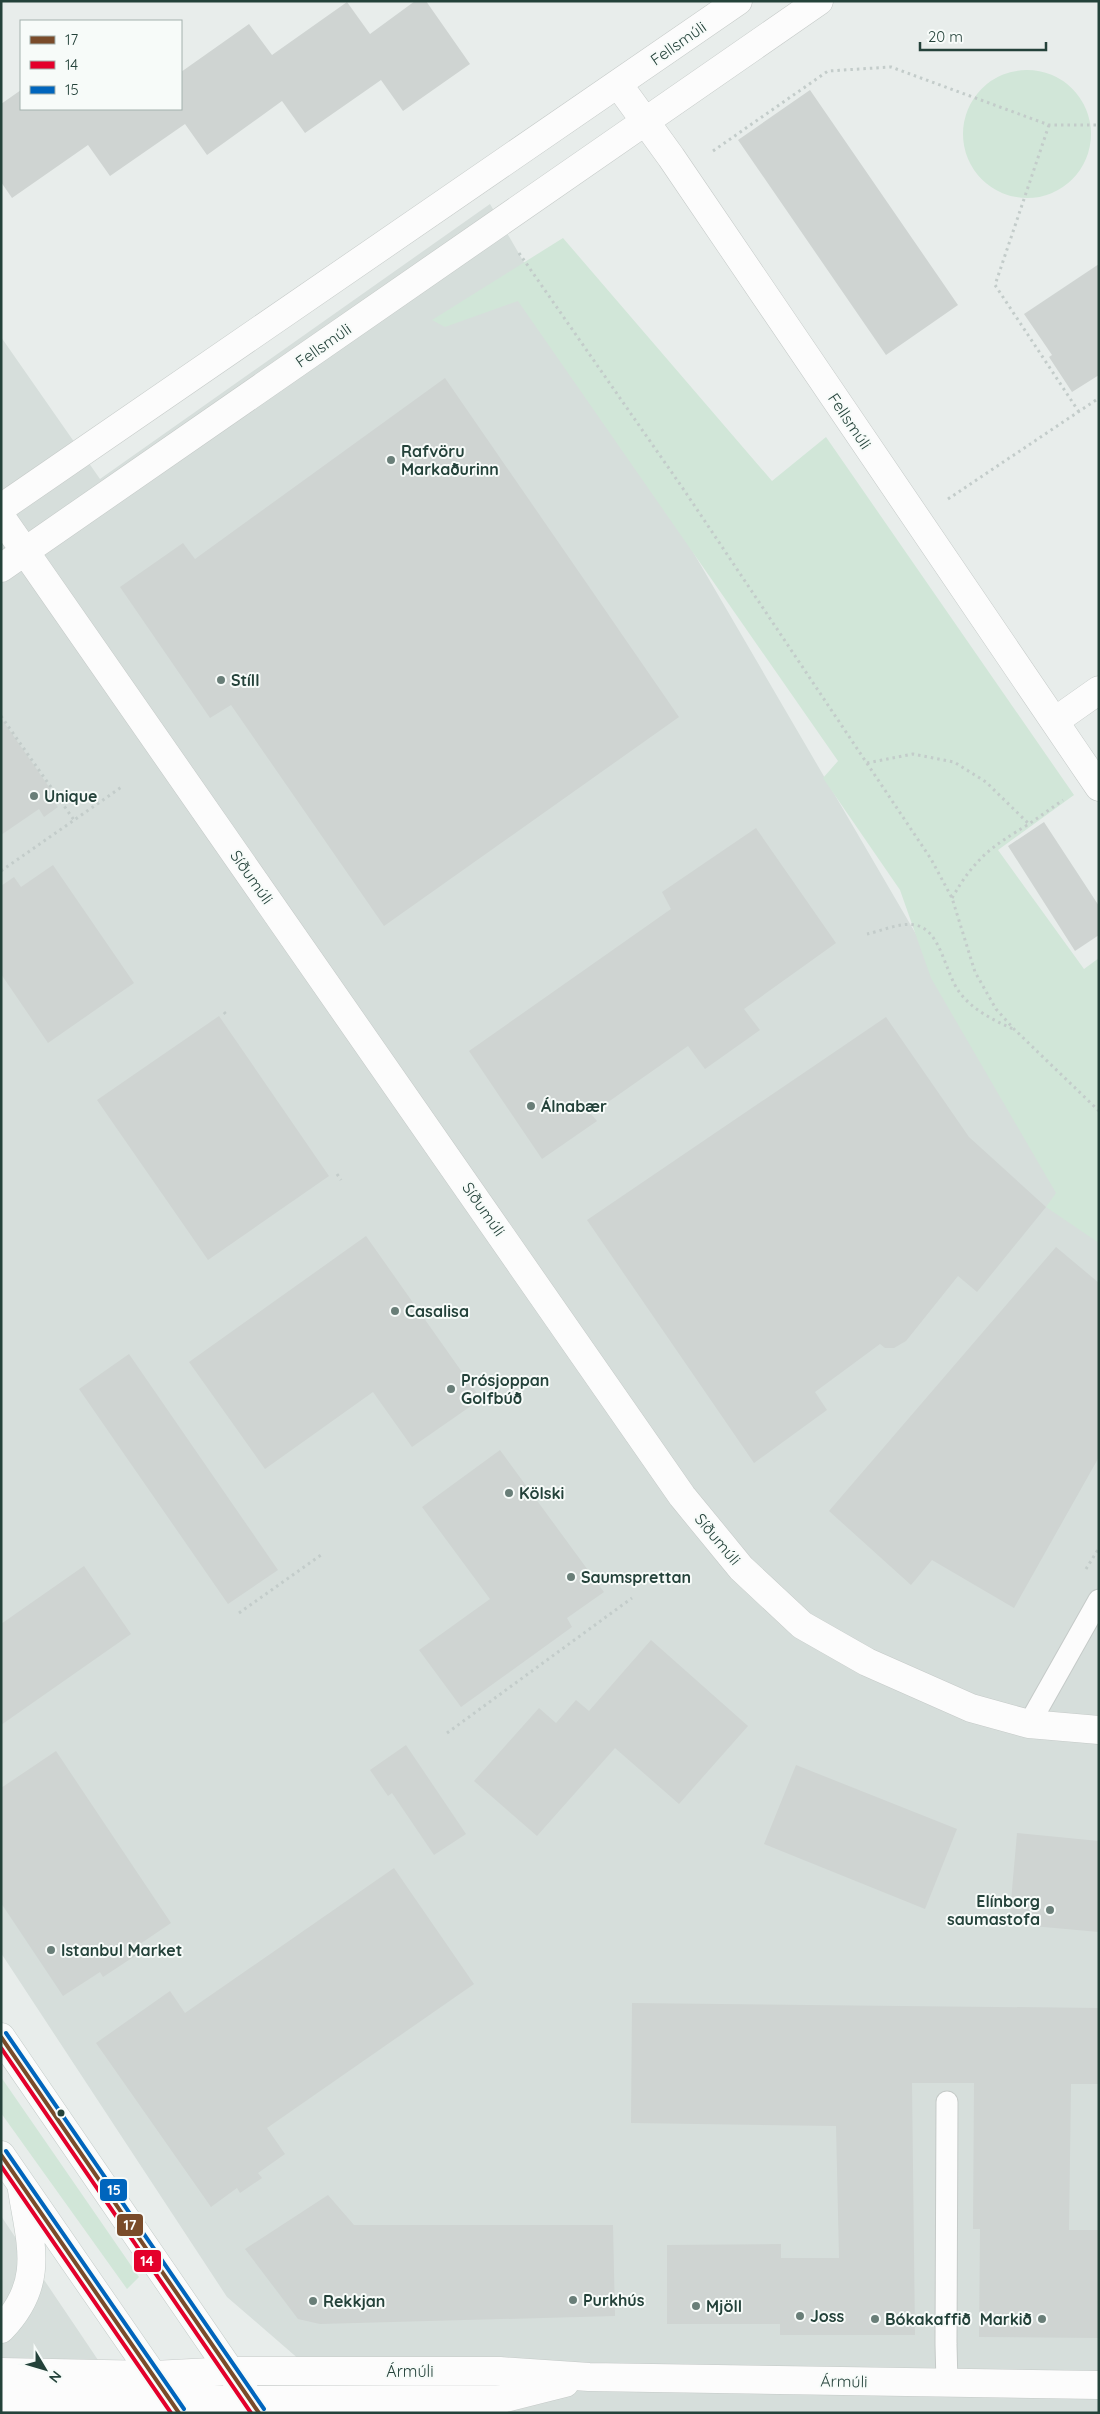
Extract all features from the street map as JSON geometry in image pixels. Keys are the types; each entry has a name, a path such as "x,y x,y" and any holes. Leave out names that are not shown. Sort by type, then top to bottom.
{"street":[{"name":"Fellsmúli","path":"1,508 738,1"},
{"name":"Fellsmúli","path":"1,568 819,1"},
{"name":"Fellsmúli","path":"618,84 1096,783"},
{"name":"Síðumúli","path":"1,517 671,1481 741,1568 802,1625 867,1662 971,1708 1030,1724 1099,1730"},
{"path":"1055,721 1099,690"},
{"path":"1,2037 254,2406"},
{"path":"1,2155 176,2407"},
{"path":"1,2329 12,2318 26,2295 33,2260 21,2183"},
{"name":"Ármúli","path":"1,2372 154,2374 230,2371 500,2371 588,2377 1099,2385"},
{"name":"Ármúli","path":"1,2396 176,2407 491,2406 588,2377"}],"lane":[{"path":"1030,1724 1099,1600"},
{"path":"947,2102 947,2383"}],"path":[{"path":"713,151 828,71 866,67 891,67 1049,125 1099,125"},
{"path":"1049,125 995,285 1079,412"},
{"path":"515,247 684,490 931,860 952,898 975,972 996,1009 1014,1029 1099,1110"},
{"path":"917,520 1099,398"},
{"path":"1,716 74,820"},
{"path":"867,763 913,754 954,762 986,782 1028,824"},
{"path":"952,898 962,880 987,852 1028,824 1096,783"},
{"path":"1,871 123,786"},
{"path":"867,934 906,924 924,927 932,934 952,981 960,994 991,1020 1014,1029"},
{"path":"224,1012 228,1018"},
{"path":"337,1174 341,1180"},
{"path":"239,1613 321,1554"},
{"path":"447,1733 632,1598"}],"shaded area":[{"path":"490,204 1063,1186 1099,1209 1099,2413 361,2413 227,2297 1,1953 1,337 100,479"},
{"path":"1,2216 92,2351 133,2413 1,2413"}],"green space":[{"path":"1027,70 1051,75 1063,81 1072,89 1080,98 1086,110 1091,134 1086,158 1080,170 1072,179 1063,187 1051,193 1027,198 1003,193 991,187 982,179 974,170 968,158 963,134 968,110 974,98 982,89 991,81 1003,75"},
{"path":"563,238 772,481 826,437 1074,795 998,850 1084,969 1099,958 1099,1243 1046,1207 1056,1193 931,978 900,890 823,778 838,761 518,301 445,327 432,320"},
{"path":"1,2077 139,2277 127,2289 1,2113"}],"building":[{"path":"415,1 426,1 470,64 403,111 381,80 305,133 282,101 207,155 185,124 110,176 88,145 12,198 1,182 1,104 20,91 20,110 182,110 182,71 249,24 272,55 347,2 370,34"},
{"path":"810,90 958,305 886,355 738,140"},
{"path":"1099,264 1099,375 1072,392 1049,357 1052,355 1024,314"},
{"path":"445,378 679,717 384,926 231,705 210,718 120,587 183,543 195,559"},
{"path":"1,718 56,797 52,799 58,807 44,817 39,809 1,835"},
{"path":"1044,822 1099,906 1099,935 1075,951 1008,846"},
{"path":"756,828 836,943 744,1009 760,1030 705,1069 688,1046 591,1114 597,1121 542,1159 469,1051 671,909 662,892"},
{"path":"53,865 134,983 48,1043 1,974 1,886 14,877 21,887"},
{"path":"219,1016 329,1176 208,1260 97,1100"},
{"path":"886,1017 969,1137 1046,1207 977,1292 958,1276 906,1341 894,1348 885,1348 880,1344 815,1392 827,1410 754,1463 587,1220"},
{"path":"366,1236 481,1399 412,1447 373,1392 265,1469 189,1362"},
{"path":"1056,1247 1099,1283 1099,1457 1014,1608 932,1560 911,1585 829,1511"},
{"path":"129,1354 278,1570 228,1604 79,1389"},
{"path":"500,1450 604,1592 567,1618 572,1627 461,1707 419,1650 490,1599 422,1507"},
{"path":"84,1566 131,1634 1,1725 1,1624"},
{"path":"651,1640 748,1726 679,1804 615,1748 537,1836 474,1781 539,1708 556,1723 576,1700 589,1711"},
{"path":"406,1745 466,1834 434,1855 392,1793 388,1796 370,1770"},
{"path":"56,1751 171,1923 137,1946 141,1952 103,1977 100,1972 63,1996 1,1903 1,1788"},
{"path":"796,1765 957,1829 925,1909 764,1844"},
{"path":"1017,1833 1099,1841 1099,1932 1009,1924"},
{"path":"394,1868 474,1984 267,2128 285,2154 258,2173 262,2178 240,2193 237,2188 211,2207 96,2043 170,1991 185,2013"},
{"path":"632,2003 1099,2008 1099,2084 1071,2084 1069,2230 1099,2230 1099,2338 979,2337 980,2229 973,2229 974,2083 912,2083 915,2335 780,2335 780,2324 667,2324 667,2245 781,2244 781,2258 839,2258 836,2126 631,2123"},
{"path":"328,2195 354,2225 613,2225 615,2316 320,2324 298,2319 245,2249"}],"transit line":[{"name":"15","path":"6,2033 264,2409"},
{"name":"17","path":"1,2037 259,2413"},
{"name":"14","path":"1,2048 251,2413"},
{"name":"15","path":"6,2151 184,2409"},
{"name":"17","path":"1,2155 179,2413"},
{"name":"14","path":"1,2166 171,2413"}],"place":[{"name":"Rafvöru Markaðurinn","path":"391,460"},
{"name":"Stíll","path":"221,680"},
{"name":"Unique","path":"34,796"},
{"name":"Álnabær","path":"531,1106"},
{"name":"Casalisa","path":"395,1311"},
{"name":"Prósjoppan Golfbúð","path":"451,1389"},
{"name":"Kölski","path":"509,1493"},
{"name":"Saumsprettan","path":"571,1577"},
{"name":"Elínborg saumastofa","path":"1050,1910"},
{"name":"Istanbul Market","path":"51,1950"},
{"name":"Purkhús","path":"573,2300"},
{"name":"Rekkjan","path":"313,2301"},
{"name":"Mjöll","path":"696,2306"},
{"name":"Joss","path":"800,2316"},
{"name":"Bókakaffið","path":"875,2319"},
{"name":"Markið","path":"1042,2319"}]}
